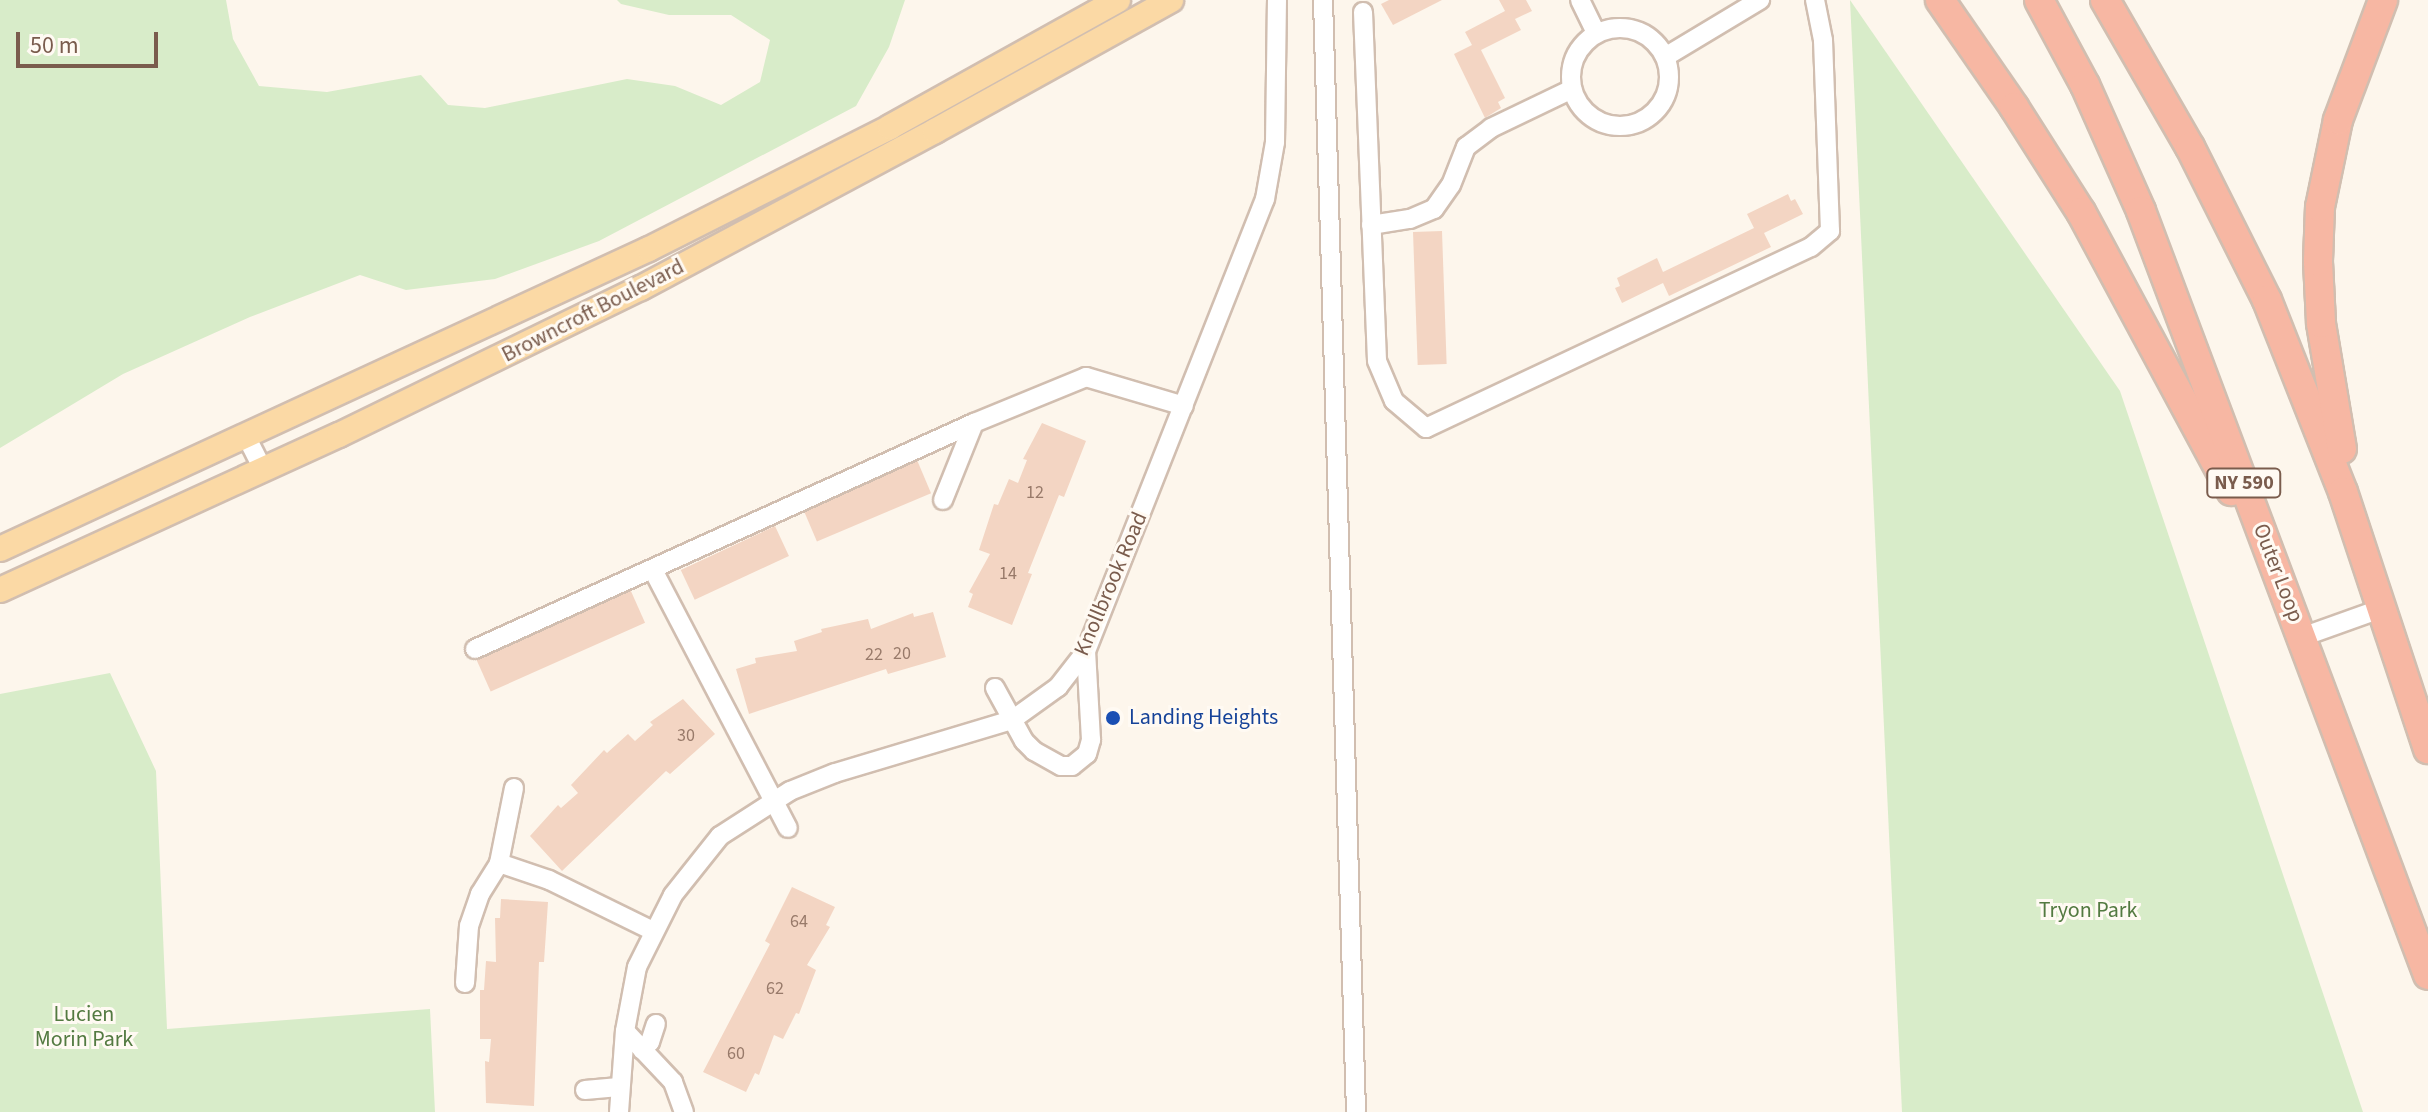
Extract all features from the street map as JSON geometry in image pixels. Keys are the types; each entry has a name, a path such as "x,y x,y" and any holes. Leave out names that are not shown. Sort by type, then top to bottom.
{"highway":[{"path":"1940,0 2014,107 2119,277 2300,633"},
{"name":"Outer Loop","path":"2039,0 2085,85 2132,190 2428,975"},
{"path":"2105,0 2185,136 2267,300 2320,428 2428,749"},
{"path":"2380,599 2332,396 2321,323 2318,261 2322,193 2332,143 2383,0"}],"main road":[{"name":"Browncroft Boulevard","path":"0,549 708,220 890,127 1118,0"},
{"name":"Browncroft Boulevard","path":"0,590 263,469 655,280 1171,0"}],"street":[{"name":"Knollbrook Road","path":"619,1112 625,1031 637,967 653,931 697,861 720,836 773,800 835,773 1012,720 1058,687 1086,651 1269,187 1275,142 1277,0"},
{"path":"1323,0 1356,1112"},
{"path":"1580,0 1596,33"},
{"path":"1665,57 1760,0"},
{"path":"1363,12 1377,361 1394,401 1426,428 1811,247 1830,231 1823,40 1815,0"},
{"path":"1077,23 1089,45"},
{"path":"1628,28 1643,33 1665,57 1669,73 1661,104 1635,124 1603,123 1578,104 1572,89 1574,57 1596,33 1628,28"},
{"path":"1371,225 1410,219 1434,209 1451,185 1466,147 1491,128 1572,89"},
{"path":"475,649 974,423 1086,377 1184,406"},
{"path":"943,500 974,423"},
{"path":"246,436 263,469"},
{"path":"653,570 788,828"},
{"path":"2300,633 2380,599"},
{"path":"995,688 1034,751 1061,766 1081,761 1091,740 1086,651"},
{"path":"465,983 469,926 480,894 499,863 514,788"},
{"path":"499,863 549,880 653,931"},
{"path":"642,1050 650,1042 656,1024"},
{"path":"625,1031 673,1082 684,1112"},
{"path":"585,1090 619,1087"}],"green space":[{"path":"0,0 226,0 233,39 259,86 327,92 421,75 448,105 485,108 627,79 675,86 721,105 760,82 770,40 731,15 669,15 621,4 617,0 905,0 889,47 856,106 599,241 495,279 406,290 360,275 250,317 123,374 0,448"},
{"name":"Tryon Park","path":"1850,0 2120,391 2363,1112 1902,1112"},
{"name":"Lucien Morin Park","path":"110,673 156,771 167,1029 430,1009 435,1112 0,1112 0,694"}],"building":[{"path":"1389,0 1442,0 1393,25 1381,4"},
{"path":"1499,0 1526,0 1532,11 1515,19 1521,30 1481,50 1505,98 1498,102 1501,108 1485,118 1454,54 1472,45 1465,32 1505,11"},
{"path":"1788,194 1791,201 1795,199 1803,214 1764,233 1771,247 1669,296 1663,283 1622,303 1615,288 1620,286 1617,278 1657,258 1663,272 1754,228 1747,214"},
{"path":"1442,231 1447,364 1418,365 1413,232"},
{"path":"1042,423 1086,441 1064,497 1059,495 1028,573 1032,574 1012,625 968,607 973,594 969,592 990,554 979,550 994,504 998,505 1009,479 1018,483 1027,460 1023,459"},
{"path":"917,460 931,493 817,542 803,508"},
{"path":"775,526 789,556 695,600 681,570"},
{"path":"630,589 645,623 491,692 476,658"},
{"path":"933,612 946,657 888,674 886,669 749,714 736,669 756,663 755,658 797,651 794,641 822,632 821,629 868,619 871,629 913,613 914,617"},
{"path":"683,699 715,734 670,774 666,771 562,871 530,836 558,805 561,808 578,793 571,785 604,750 607,753 628,734 635,741 653,725 650,722"},
{"path":"792,887 835,907 826,925 830,927 807,965 816,970 799,1014 796,1013 783,1039 774,1035 759,1075 755,1073 746,1092 703,1072 770,944 765,941"},
{"path":"501,899 548,902 544,962 539,962 534,1106 486,1103 485,1061 489,1062 491,1039 480,1039 480,990 484,990 486,961 496,962 495,918 500,918"}],"place":[{"name":"Landing Heights","path":"1113,718"}]}
